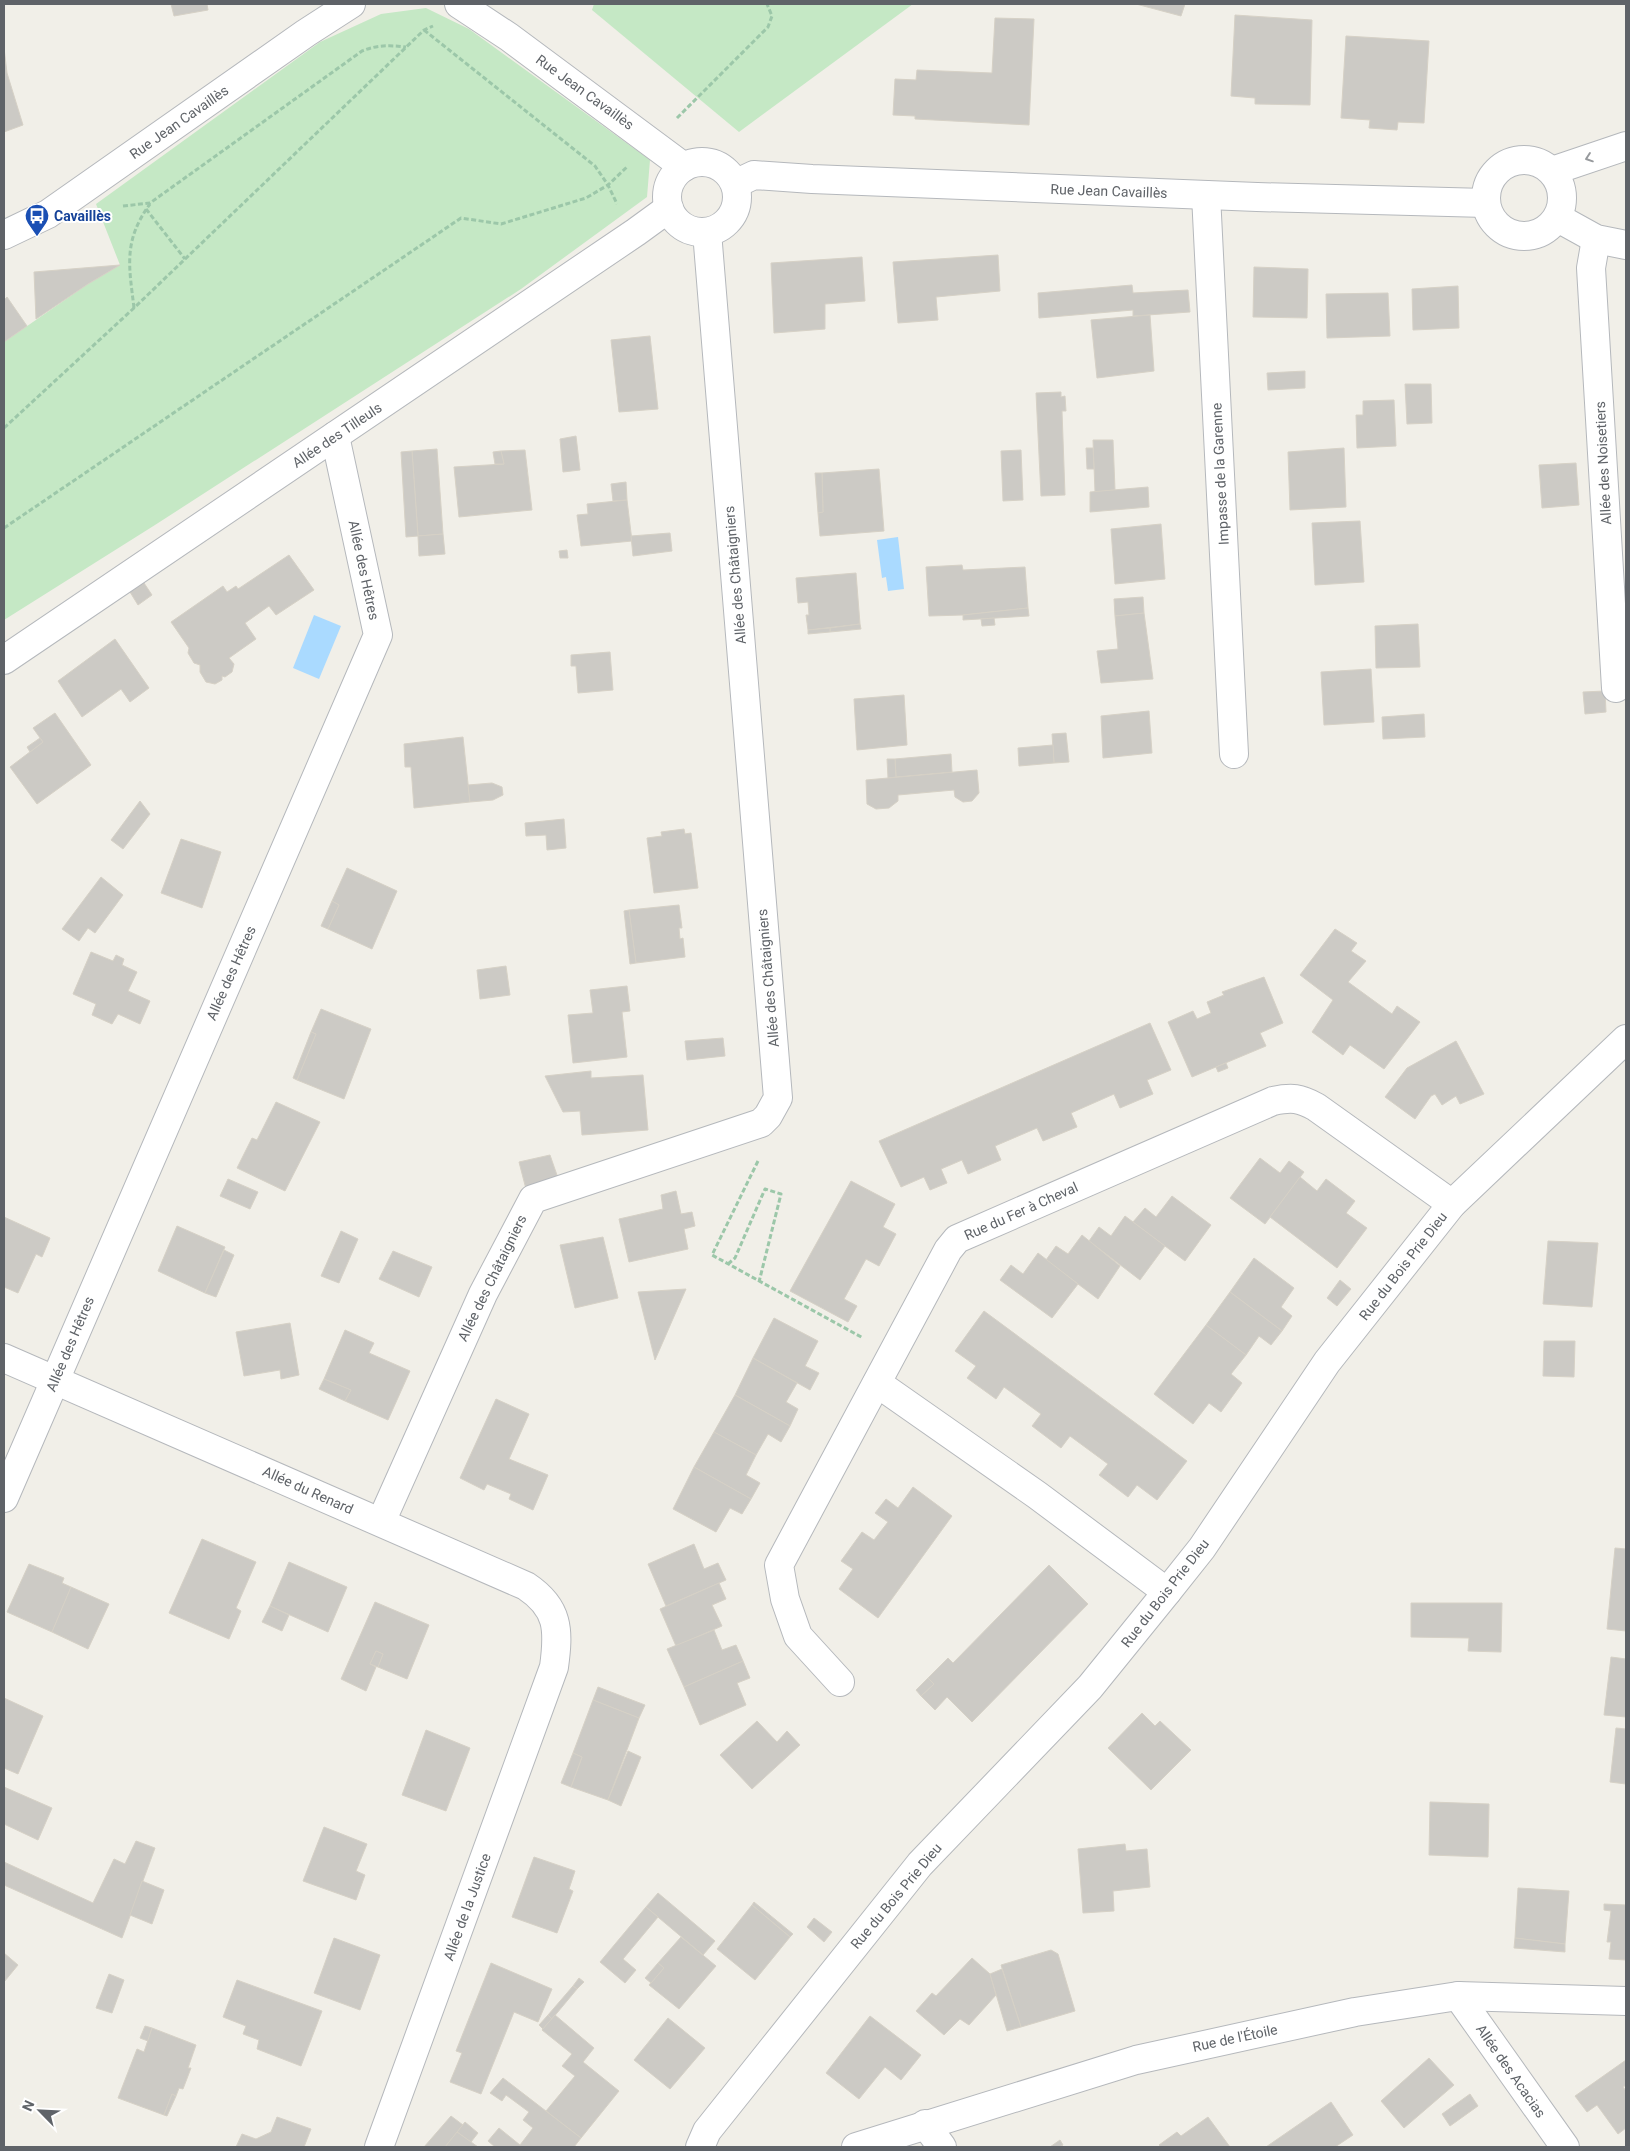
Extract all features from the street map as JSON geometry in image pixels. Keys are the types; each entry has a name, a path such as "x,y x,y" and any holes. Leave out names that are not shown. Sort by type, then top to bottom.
{"street":[{"name":"Rue Jean Cavaillès","path":"4,234 48,214 306,32 351,4"},
{"name":"Rue Jean Cavaillès","path":"459,4 509,37 684,167"},
{"path":"1552,171 1626,146"},
{"path":"1518,160 1530,160 1542,164 1552,171 1559,182 1563,194 1558,218 1549,228 1538,235 1525,237 1512,235 1500,229 1492,219 1486,203 1489,182 1496,171 1506,164 1518,160"},
{"path":"707,162 719,167 728,174 735,184 737,195 732,215 726,223 717,229 707,232 695,232 684,227 674,219 668,208 667,196 669,185 675,174 684,167 707,162"},
{"name":"Rue Jean Cavaillès","path":"735,184 754,175 1206,195 1486,203"},
{"name":"Impasse de la Garenne","path":"1206,195 1234,754"},
{"name":"Allée des Tilleuls","path":"4,660 636,232 668,208"},
{"path":"1558,218 1596,239 1626,245"},
{"name":"Allée des Châtaigniers","path":"381,1522 483,1294 532,1199 762,1123 778,1098 707,232"},
{"name":"Allée des Noisetiers","path":"1596,239 1592,268 1616,688"},
{"name":"Allée des Hêtres","path":"4,1498 378,635 335,436"},
{"name":"Rue du Bois Prie Dieu","path":"700,2147 707,2130 920,1864 1090,1687 1167,1592 1202,1548 1327,1362 1452,1204 1626,1039"},
{"name":"Rue du Fer à Cheval","path":"840,1682 798,1636 785,1599 779,1566 948,1250 957,1239 1273,1101 1289,1097 1305,1101 1316,1107 1452,1204"},
{"name":"Allée du Renard","path":"4,1358 526,1586 541,1596 551,1612 556,1628 557,1646 554,1667"},
{"path":"877,1383 1037,1495 1167,1592"},
{"name":"Allée de la Justice","path":"379,2147 554,1667"},
{"name":"Rue de l'Étoile","path":"856,2147 1136,2060 1355,2012 1458,1996 1626,2001"},
{"name":"Allée des Acacias","path":"1458,1996 1565,2147"},
{"path":"925,2124 942,2147"}],"path":[{"path":"704,91 768,27 772,16 767,4"},
{"path":"4,428 134,308 424,30 438,24"},
{"path":"424,30 595,166 608,185"},
{"path":"134,308 130,277 130,246 135,226 150,203 362,52 372,47 393,45 407,47"},
{"path":"4,528 461,218 501,224 586,198"},
{"path":"116,206 150,203"},
{"path":"146,209 185,259"},
{"path":"762,1123 772,1139 751,1173 712,1255 892,1353"},
{"path":"728,1264 735,1258 765,1189 781,1194 759,1282"}],"green space":[{"path":"594,4 913,4 739,132 592,10"},
{"path":"426,8 469,29 650,160 647,197 521,289 4,620 4,342 88,284 120,265 96,204 320,42 381,14"}],"water":[{"path":"898,537 904,589 888,591 886,577 882,578 877,540"},
{"path":"314,615 341,626 319,679 293,668"}],"building":[{"path":"171,4 207,4 208,10 174,16"},
{"path":"1136,4 1185,4 1181,16"},
{"path":"1235,15 1312,20 1310,105 1255,104 1255,98 1231,96"},
{"path":"995,18 1034,19 1029,125 915,119 915,116 893,115 895,79 916,80 917,70 992,73"},
{"path":"1346,36 1429,41 1424,123 1398,122 1397,130 1369,128 1370,120 1341,118"},
{"path":"4,48 7,73 23,125 4,132"},
{"path":"998,255 1000,291 936,297 938,320 898,323 893,262"},
{"path":"862,257 865,301 825,304 825,329 774,333 771,263"},
{"path":"120,265 88,284 36,319 34,272"},
{"path":"1254,267 1308,269 1307,318 1253,317"},
{"path":"1132,285 1133,293 1188,290 1190,312 1133,316 1133,310 1039,318 1038,293"},
{"path":"1458,286 1459,328 1413,330 1412,289"},
{"path":"1388,293 1390,336 1327,338 1326,294"},
{"path":"7,297 27,326 4,342 4,300"},
{"path":"1150,315 1154,371 1097,378 1091,320"},
{"path":"650,336 658,409 619,412 611,340"},
{"path":"1305,371 1305,388 1268,390 1267,373"},
{"path":"1405,384 1431,384 1432,423 1407,424"},
{"path":"1061,392 1061,397 1065,396 1066,411 1062,411 1065,495 1041,496 1036,393"},
{"path":"1394,400 1396,446 1357,448 1356,415 1363,415 1363,401"},
{"path":"576,436 580,470 563,472 560,439"},
{"path":"1093,440 1113,440 1115,490 1095,492"},
{"path":"1086,448 1093,448 1094,469 1087,469"},
{"path":"1344,448 1346,507 1290,510 1288,452"},
{"path":"437,449 443,534 418,536 412,451"},
{"path":"525,450 532,510 459,517 454,467 504,464 501,451"},
{"path":"1021,450 1023,500 1003,501 1001,451"},
{"path":"412,451 418,536 406,537 401,452"},
{"path":"501,451 504,464 495,464 493,452"},
{"path":"1576,463 1579,505 1542,508 1539,465"},
{"path":"879,469 884,531 820,536 818,513 823,512 822,473"},
{"path":"815,473 822,473 823,512 818,513"},
{"path":"626,482 627,500 613,501 611,484"},
{"path":"1148,487 1149,507 1090,512 1090,492"},
{"path":"627,500 632,541 581,546 577,515 588,514 587,504"},
{"path":"1360,521 1364,582 1315,585 1312,523"},
{"path":"1161,524 1165,579 1115,584 1111,529"},
{"path":"670,533 672,551 633,556 631,536"},
{"path":"443,534 445,554 419,556 418,536"},
{"path":"567,550 568,558 560,558 559,551"},
{"path":"289,555 314,590 276,615 269,606 245,623 256,639 229,658 234,664 232,672 225,677 222,676 222,680 215,684 206,682 200,672 200,665 194,663 188,653 189,648 171,622 223,586 227,592 236,586 238,589"},
{"path":"962,565 963,570 1025,567 1028,608 963,615 929,616 926,567"},
{"path":"856,573 860,624 808,630 806,615 809,615 808,602 798,603 796,578"},
{"path":"144,583 152,595 138,605 130,592"},
{"path":"1143,597 1144,613 1115,616 1114,599"},
{"path":"1028,608 1029,616 963,620 963,615"},
{"path":"1144,613 1153,679 1101,683 1097,651 1118,649 1115,616"},
{"path":"994,618 995,625 982,626 981,619"},
{"path":"860,624 861,629 830,632 830,628"},
{"path":"1418,624 1420,667 1376,668 1375,626"},
{"path":"830,628 830,632 808,634 808,630"},
{"path":"115,639 149,688 130,702 121,689 82,717 58,681"},
{"path":"610,652 613,690 578,693 576,666 571,666 571,655"},
{"path":"1371,669 1374,722 1324,725 1321,672"},
{"path":"1605,691 1606,712 1585,714 1583,692"},
{"path":"904,695 907,745 857,750 854,699"},
{"path":"1149,711 1152,753 1103,758 1101,716"},
{"path":"55,713 91,765 37,804 10,767 43,742 33,728"},
{"path":"1424,714 1425,737 1383,739 1382,717"},
{"path":"1066,733 1069,762 1054,763 1052,734"},
{"path":"463,737 470,802 414,808 411,767 405,767 404,744"},
{"path":"40,738 43,742 30,752 27,747"},
{"path":"1053,745 1054,763 1019,766 1018,748"},
{"path":"951,754 952,772 896,777 895,759"},
{"path":"887,759 895,759 896,777 888,778"},
{"path":"977,770 979,793 972,801 963,802 955,797 954,790 898,795 898,801 889,808 876,809 867,804 866,780"},
{"path":"492,783 502,787 503,795 493,800 470,802 468,785"},
{"path":"140,801 150,814 123,849 111,840"},
{"path":"564,819 566,848 547,850 546,835 526,836 525,823"},
{"path":"684,829 685,834 691,833 698,888 654,893 647,838 662,836 661,832"},
{"path":"181,839 221,852 202,908 161,893"},
{"path":"347,868 397,891 372,949 328,929 339,905 332,901"},
{"path":"101,877 123,895 95,933 88,928 79,941 62,929"},
{"path":"332,901 339,905 328,929 321,926"},
{"path":"679,905 682,928 679,928 680,939 683,938 685,957 636,963 629,910"},
{"path":"629,910 636,963 630,964 624,911"},
{"path":"1335,929 1357,943 1351,951 1366,961 1348,982 1392,1014 1397,1006 1420,1022 1384,1069 1350,1045 1343,1055 1312,1032 1333,1000 1300,975"},
{"path":"91,952 113,961 116,955 124,959 122,965 137,972 128,991 150,1001 140,1024 118,1014 112,1024 92,1015 96,1004 73,994"},
{"path":"506,966 510,995 480,999 477,970"},
{"path":"1264,977 1283,1023 1260,1033 1266,1046 1192,1077 1168,1022 1193,1011 1197,1019 1211,1013 1207,1002 1224,995 1222,992"},
{"path":"627,986 630,1011 622,1012 627,1057 573,1063 568,1015 593,1013 590,990"},
{"path":"321,1009 371,1029 344,1099 297,1080 316,1034 311,1032"},
{"path":"1150,1023 1171,1070 1147,1080 1153,1094 1120,1108 1114,1094 1071,1113 1077,1127 1043,1141 1037,1128 995,1146 1001,1160 968,1174 962,1160 941,1169 947,1183 930,1190 924,1177 901,1187 879,1141"},
{"path":"311,1032 316,1034 297,1080 293,1078"},
{"path":"723,1038 725,1056 687,1060 685,1041"},
{"path":"1456,1041 1484,1094 1460,1104 1456,1096 1442,1105 1435,1094 1431,1096 1415,1119 1385,1097 1407,1068"},
{"path":"1226,1063 1228,1068 1218,1072 1216,1067"},
{"path":"591,1071 591,1078 643,1075 648,1130 582,1135 580,1111 563,1112 545,1076"},
{"path":"276,1102 320,1122 285,1191 237,1168 252,1138 257,1140"},
{"path":"550,1155 558,1178 526,1189 519,1162"},
{"path":"1260,1158 1280,1173 1289,1161 1304,1172 1265,1224 1230,1198"},
{"path":"1300,1177 1317,1191 1326,1179 1355,1201 1346,1213 1367,1228 1337,1268 1270,1217"},
{"path":"228,1179 258,1192 250,1209 220,1196"},
{"path":"851,1181 895,1204 883,1227 896,1234 879,1266 866,1259 844,1299 857,1306 848,1322 790,1291"},
{"path":"676,1191 681,1214 692,1212 695,1226 684,1229 688,1249 629,1262 619,1219 663,1209 661,1195"},
{"path":"1172,1196 1211,1225 1185,1261 1133,1222 1145,1208 1156,1217"},
{"path":"1125,1216 1165,1246 1140,1280 1089,1241 1099,1227 1111,1236"},
{"path":"4,1217 50,1238 42,1257 36,1254 18,1293 4,1287"},
{"path":"177,1226 225,1247 205,1293 158,1271"},
{"path":"341,1231 358,1239 339,1283 321,1276"},
{"path":"1082,1235 1120,1266 1098,1299 1046,1260 1056,1246 1068,1254"},
{"path":"603,1237 618,1298 575,1308 560,1245"},
{"path":"1548,1241 1598,1243 1592,1307 1543,1304"},
{"path":"224,1250 234,1255 216,1297 205,1293"},
{"path":"393,1251 432,1267 419,1297 379,1279"},
{"path":"1038,1253 1078,1284 1052,1318 1000,1280 1011,1265 1023,1274"},
{"path":"1254,1258 1294,1288 1281,1307 1292,1316 1282,1331 1230,1292"},
{"path":"1340,1280 1351,1289 1337,1306 1327,1298"},
{"path":"686,1289 655,1360 638,1292"},
{"path":"1230,1292 1282,1331 1271,1345 1259,1336 1246,1355 1206,1325"},
{"path":"984,1311 1187,1461 1157,1500 1137,1485 1128,1497 1099,1475 1108,1464 1070,1436 1061,1448 1032,1426 1041,1414 1004,1387 996,1399 967,1378 976,1366 955,1351"},
{"path":"774,1318 818,1341 805,1366 819,1373 810,1390 753,1358"},
{"path":"290,1323 299,1375 281,1379 280,1370 244,1376 236,1332"},
{"path":"1206,1325 1246,1355 1231,1374 1242,1383 1221,1412 1209,1403 1193,1424 1154,1394"},
{"path":"345,1330 374,1343 369,1353 410,1371 388,1420 345,1401 351,1390 324,1379"},
{"path":"1544,1341 1575,1341 1574,1377 1543,1376"},
{"path":"753,1358 797,1383 786,1402 798,1409 790,1426 735,1395"},
{"path":"324,1379 351,1390 345,1401 319,1389"},
{"path":"735,1395 790,1426 781,1442 768,1434 756,1455 714,1432"},
{"path":"496,1399 529,1414 509,1459 548,1475 533,1510 509,1499 511,1494 487,1484 484,1490 460,1478"},
{"path":"714,1432 756,1455 746,1475 760,1483 751,1499 694,1467"},
{"path":"694,1467 751,1499 742,1514 730,1508 716,1532 673,1509"},
{"path":"913,1487 952,1516 878,1618 839,1589 853,1569 841,1561 862,1532 874,1540 888,1522 875,1513 886,1499 898,1508"},
{"path":"202,1539 256,1562 236,1608 241,1611 229,1639 169,1613"},
{"path":"694,1544 704,1569 718,1563 726,1580 666,1606 648,1564"},
{"path":"1615,1548 1626,1549 1626,1631 1607,1629"},
{"path":"289,1562 347,1587 328,1632 270,1606"},
{"path":"29,1564 64,1578 62,1583 71,1587 52,1632 7,1612"},
{"path":"1049,1565 1088,1604 972,1722 947,1697 935,1710 921,1696 934,1684 928,1678 948,1658 953,1663"},
{"path":"719,1583 726,1599 712,1605 722,1626 676,1646 660,1609"},
{"path":"71,1587 109,1604 88,1649 52,1632"},
{"path":"375,1602 429,1625 407,1679 378,1667 383,1654 376,1651 370,1664 376,1667 366,1691 341,1679"},
{"path":"1411,1603 1502,1603 1501,1652 1468,1651 1469,1638 1411,1637"},
{"path":"270,1606 289,1615 282,1631 262,1622"},
{"path":"714,1630 722,1650 736,1645 743,1661 684,1687 667,1649"},
{"path":"376,1651 383,1654 378,1667 370,1664"},
{"path":"1611,1657 1626,1659 1626,1717 1604,1715"},
{"path":"743,1661 750,1678 737,1683 746,1705 700,1725 684,1687"},
{"path":"928,1678 934,1684 921,1696 916,1690"},
{"path":"598,1687 645,1705 639,1718 593,1700"},
{"path":"4,1698 43,1716 18,1774 4,1768"},
{"path":"593,1700 639,1718 608,1800 571,1787 582,1757 573,1753"},
{"path":"1142,1713 1155,1726 1160,1721 1191,1750 1151,1790 1108,1748"},
{"path":"757,1721 777,1742 787,1731 800,1745 752,1789 720,1755"},
{"path":"1616,1728 1626,1729 1626,1784 1610,1782"},
{"path":"426,1730 470,1748 446,1811 402,1795"},
{"path":"628,1751 641,1757 621,1806 608,1800"},
{"path":"573,1753 582,1757 571,1787 561,1783"},
{"path":"4,1787 52,1808 38,1840 4,1824"},
{"path":"1430,1802 1489,1804 1488,1857 1429,1855"},
{"path":"324,1827 367,1844 356,1871 365,1875 356,1900 303,1881"},
{"path":"136,1841 155,1848 122,1938 4,1885 4,1862 93,1903 114,1859 125,1864"},
{"path":"1125,1844 1126,1851 1147,1849 1150,1887 1113,1891 1114,1911 1083,1913 1078,1849"},
{"path":"534,1857 575,1871 569,1889 573,1891 557,1933 512,1917"},
{"path":"142,1881 164,1890 152,1924 130,1915"},
{"path":"1518,1888 1569,1891 1565,1944 1515,1938"},
{"path":"658,1893 715,1941 703,1955 646,1907"},
{"path":"754,1902 793,1934 790,1937 752,1905"},
{"path":"1604,1904 1626,1905 1626,1960 1609,1959 1611,1942 1607,1942 1611,1911 1604,1910"},
{"path":"752,1905 790,1937 755,1980 717,1949"},
{"path":"646,1907 658,1917 623,1959 636,1970 625,1983 600,1962"},
{"path":"814,1918 832,1932 824,1942 807,1927"},
{"path":"681,1937 716,1966 679,2009 649,1985 664,1968 658,1963"},
{"path":"334,1938 380,1955 360,2010 314,1993"},
{"path":"1515,1938 1565,1944 1565,1952 1514,1948"},
{"path":"1051,1950 1058,1954 1075,2011 1021,2027 1001,1965"},
{"path":"4,1953 18,1965 4,1982"},
{"path":"972,1958 990,1974 996,1995 969,2025 960,2019 944,2035 916,2011 932,1993 936,1996"},
{"path":"491,1963 552,1989 538,2022 514,2012 481,2094 450,2082 462,2053 456,2051"},
{"path":"658,1963 664,1968 651,1983 645,1978"},
{"path":"1002,1969 1021,2027 1007,2031 990,1974"},
{"path":"109,1974 124,1980 112,2013 96,2008"},
{"path":"579,1978 584,1982 577,1989 573,1986"},
{"path":"237,1980 322,2011 301,2066 257,2049 259,2040 243,2034 246,2026 223,2017"},
{"path":"573,1986 577,1989 552,2019 548,2015"},
{"path":"548,2015 552,2019 543,2029 539,2025"},
{"path":"555,2015 594,2048 583,2062 619,2091 581,2138 546,2111 575,2076 562,2066 572,2054 542,2030"},
{"path":"870,2016 921,2055 901,2080 885,2067 859,2099 826,2073"},
{"path":"668,2018 705,2048 670,2089 634,2060"},
{"path":"145,2026 152,2028 148,2041 140,2038"},
{"path":"152,2028 196,2045 188,2068 191,2068 183,2089 179,2088 176,2096 172,2094 164,2115 118,2098 137,2049 144,2052"},
{"path":"1429,2058 1454,2085 1404,2128 1381,2101"},
{"path":"1626,2060 1626,2085 1623,2087 1626,2091 1626,2128 1618,2134 1597,2105 1587,2112 1575,2096"},
{"path":"503,2078 581,2138 574,2147 495,2147 488,2141 499,2128 520,2145 533,2128 523,2120 529,2112 506,2095 502,2101 490,2093"},
{"path":"172,2094 176,2096 167,2116 164,2115"},
{"path":"1470,2094 1478,2106 1450,2126 1442,2114"},
{"path":"1331,2102 1353,2135 1335,2147 1266,2147"},
{"path":"451,2116 463,2125 445,2147 424,2147"},
{"path":"277,2117 311,2129 304,2147 236,2147 242,2134 256,2139 271,2132"},
{"path":"1208,2117 1230,2147 1161,2147 1159,2145 1177,2132 1181,2136"},
{"path":"465,2122 478,2133 471,2142 457,2132"},
{"path":"457,2132 478,2147 445,2147"},
{"path":"1060,2140 1063,2145 1050,2147"}],"place":[{"name":"Cavaillès","path":"37,237"}]}
